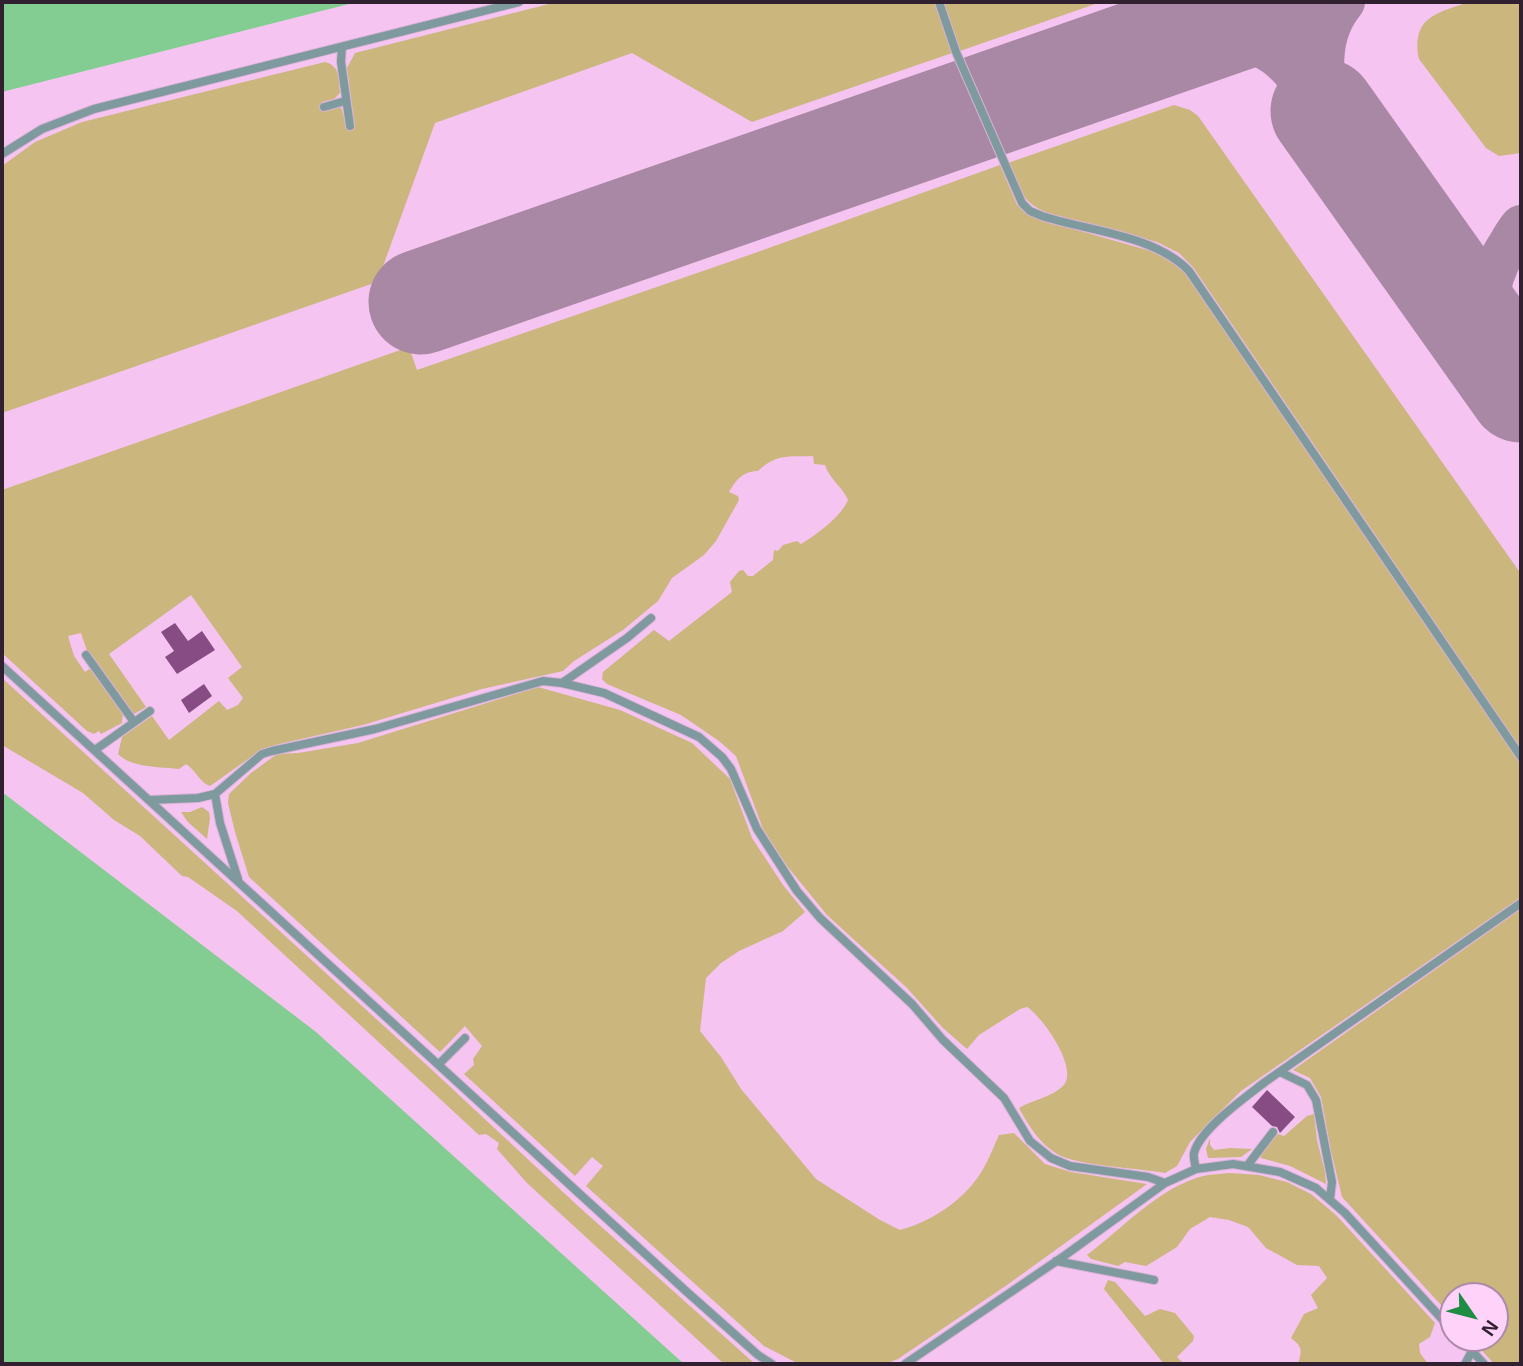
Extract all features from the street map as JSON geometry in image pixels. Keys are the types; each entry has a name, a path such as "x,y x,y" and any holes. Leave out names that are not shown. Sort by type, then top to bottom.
{"lane":[{"path":"2,154 21,140 67,118 519,2"},
{"path":"940,2 956,52 1021,203 1030,211 1159,249 1180,261 1521,757"},
{"path":"342,47 341,62 350,126"},
{"path":"324,107 345,101"},
{"path":"562,683 651,618"},
{"path":"86,655 134,722"},
{"path":"2,666 696,1300 758,1355 772,1364"},
{"path":"149,800 198,798 215,794 262,754 287,746 375,729 543,681 604,693 699,737 722,757 731,769 757,829 797,891 820,918 912,1003 943,1040 1004,1098 1030,1141 1042,1152 1070,1166 1148,1177 1165,1183"},
{"path":"95,750 150,711"},
{"path":"215,794 220,823 239,882"},
{"path":"1196,1169 1194,1153 1205,1135 1240,1102 1521,903"},
{"path":"439,1065 465,1038"},
{"path":"1280,1072 1307,1085 1316,1100 1332,1182 1330,1199"},
{"path":"1247,1166 1273,1132"},
{"path":"905,1364 1165,1183 1196,1169 1233,1164 1280,1172 1317,1188 1439,1316"},
{"path":"1056,1261 1154,1280"},
{"path":"1465,1364 1472,1352 1483,1364"}],"shaded area":[{"path":"2,2 357,2 2,92"},
{"path":"357,2 1521,2 1521,1364 684,1364 2,792 2,92"},
{"path":"557,2 935,2 952,53 752,122 632,53 435,123 382,269 374,283 2,413 2,166 35,142 82,122 325,62 336,70 340,93 334,99 322,102 323,111 341,107 347,128 355,127 347,68 355,53"},
{"path":"944,2 1101,2 960,51"},
{"path":"1469,2 1521,2 1521,153 1499,156 1486,148 1419,59 1419,34 1423,25 1437,14"},
{"path":"1174,105 1190,110 1198,116 1521,574 1521,749 1193,267 1179,253 1157,242 1043,211 1028,201 1019,189 1008,163"},
{"path":"1000,165 1017,205 1035,218 1161,254 1172,260 1189,277 1521,762 1521,897 1241,1091 1190,1142 1177,1166 1165,1173 1079,1161 1057,1154 1045,1145 1019,1108 1058,1090 1067,1078 1063,1057 1042,1021 1027,1007 1020,1009 979,1035 967,1049 943,1028 907,988 827,915 787,866 763,829 736,756 681,715 607,684 602,679 603,672 654,630 669,641 732,592 730,582 739,571 743,570 748,576 753,576 773,560 774,550 778,551 783,545 797,541 801,544 834,519 848,500 825,465 814,464 813,456 777,459 758,471 740,477 729,492 738,496 739,500 716,541 704,555 672,578 658,601 623,630 563,671 482,689 363,725 279,744 261,750 210,786 186,764 179,769 147,766 131,762 118,754 122,737 152,716 169,740 219,701 227,710 238,705 243,698 228,678 242,667 191,595 109,654 146,707 134,714 87,651 81,633 68,636 74,656 85,672 91,668 123,712 122,723 101,734 99,731 94,734 87,731 2,653 2,490 409,347 417,370"},
{"path":"2,678 578,1206 755,1364 724,1364 527,1183 497,1149 499,1143 486,1134 479,1135 237,911 188,877 182,876 140,836 114,820 83,793 2,745"},
{"path":"538,687 620,710 692,743 730,779 752,838 783,885 805,912 783,931 739,951 721,963 706,978 700,1031 721,1057 741,1089 816,1179 900,1230 934,1216 965,1193 983,1169 999,1135 1014,1133 1045,1164 1071,1172 1147,1184 1007,1285 898,1359 885,1364 799,1364 764,1346 586,1186 603,1166 592,1157 575,1176 464,1074 474,1065 473,1059 482,1046 465,1026 440,1052 249,877 228,803 229,794 277,754 358,743"},
{"path":"2,792 316,1032 684,1364 2,1364"},
{"path":"202,807 209,812 210,818 207,839 181,812"},
{"path":"1521,909 1521,1364 1494,1364 1483,1352 1509,1352 1509,1282 1439,1282 1439,1303 1342,1197 1321,1097 1310,1078 1293,1070"},
{"path":"1314,1114 1326,1184 1290,1166 1260,1156 1278,1134 1284,1136 1307,1116"},
{"path":"1210,1138 1210,1145 1214,1150 1252,1149 1241,1157 1208,1158 1206,1149"},
{"path":"1230,1173 1259,1175 1287,1182 1311,1194 1336,1215 1435,1323 1430,1337 1419,1344 1420,1353 1428,1364 1298,1364 1300,1350 1291,1338 1304,1314 1318,1308 1311,1295 1327,1278 1319,1266 1297,1265 1266,1248 1248,1227 1229,1220 1210,1217 1190,1229 1177,1247 1146,1266 1125,1262 1118,1266 1091,1259 1087,1255 1171,1190 1203,1176"},
{"path":"1108,1280 1115,1282 1145,1316 1160,1309 1175,1313 1194,1336 1193,1341 1177,1357 1184,1364 1164,1364 1104,1289"}],"building":[{"path":"175,623 188,641 202,631 215,650 177,674 165,657 174,651 161,632"},
{"path":"204,684 212,696 189,713 181,700"},
{"path":"1267,1090 1295,1117 1280,1133 1277,1127 1272,1126 1252,1107"}],"taxiway":[{"path":"1335,117 1326,88 1323,58 1329,29 1344,2"},
{"path":"1032,90 1145,53 1188,42 1209,38 1251,42 1271,52 1304,84 1369,178 1397,213"},
{"path":"1383,187 1424,245 1438,273"},
{"path":"1521,226 1496,267 1489,301 1494,333 1521,381"}],"runway":[{"path":"421,302 1284,2"},
{"path":"1323,111 1521,390"}]}
